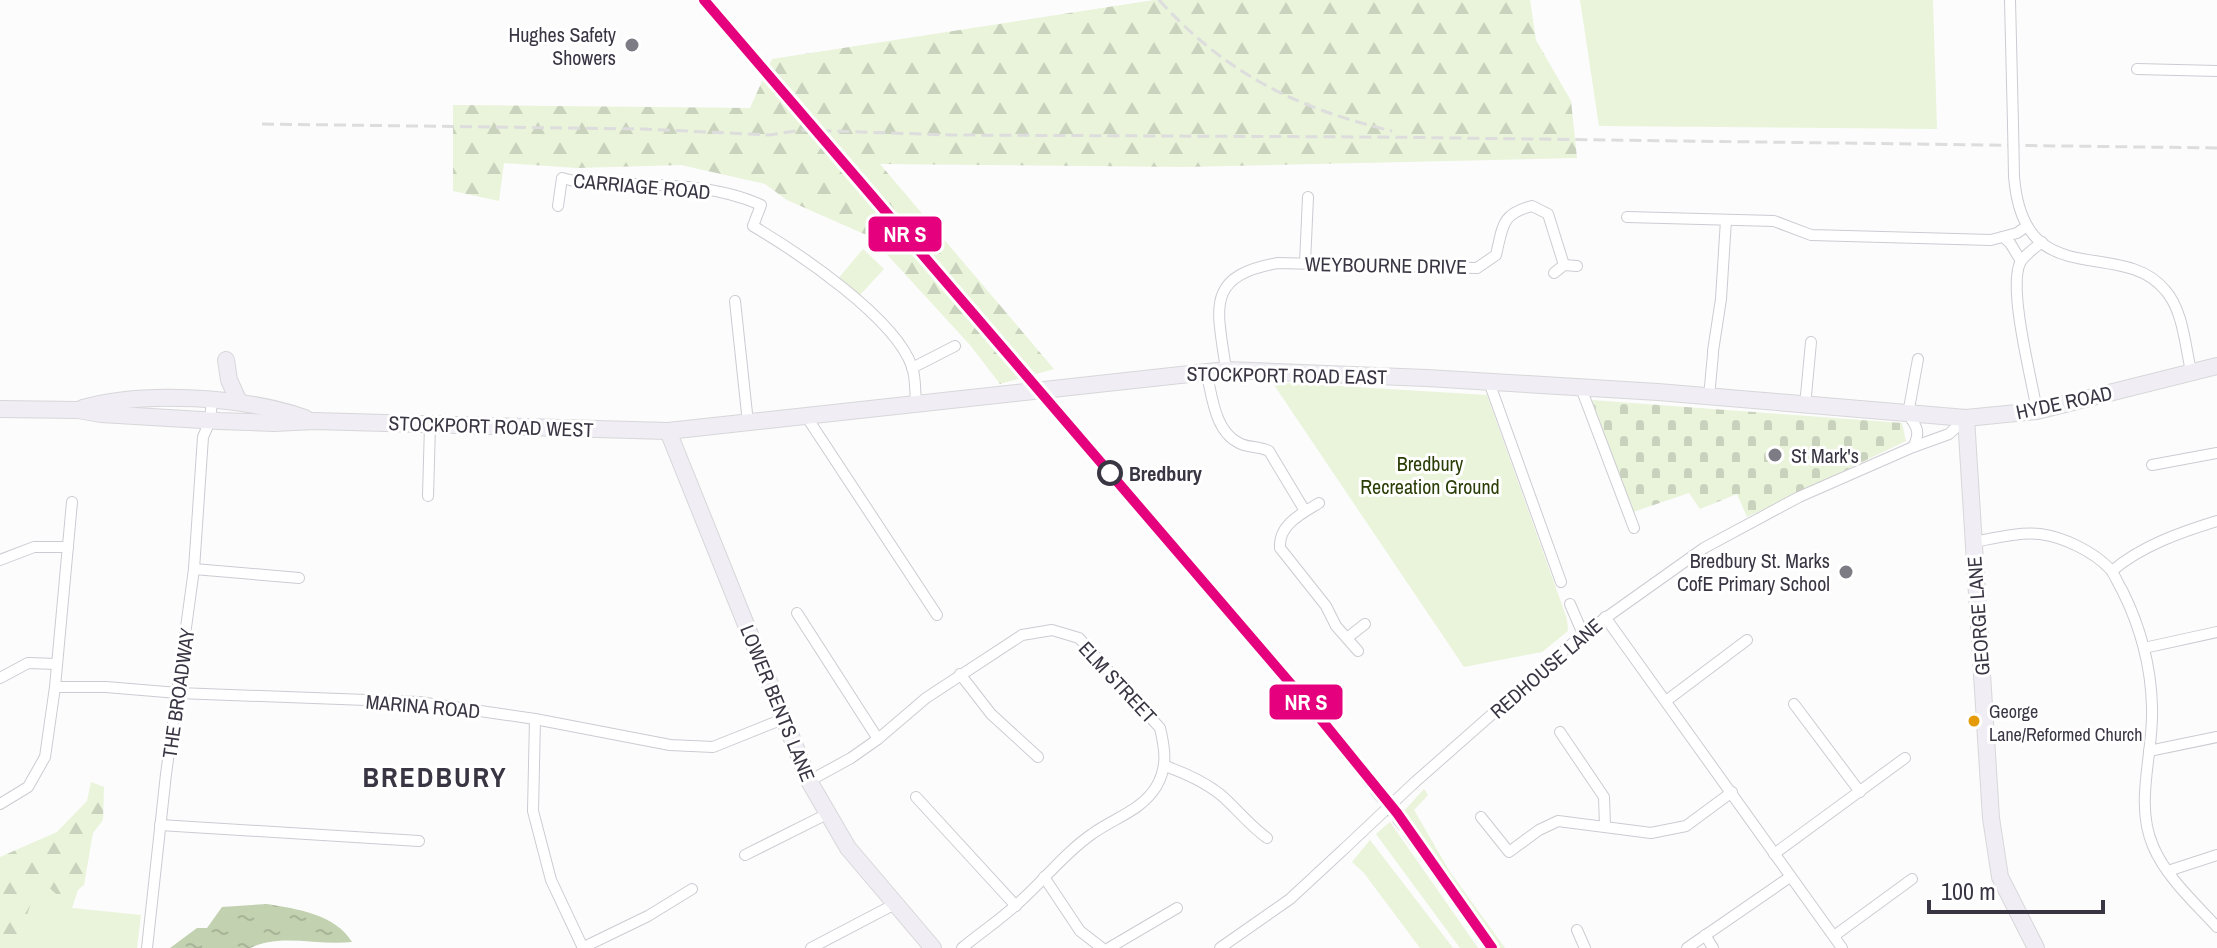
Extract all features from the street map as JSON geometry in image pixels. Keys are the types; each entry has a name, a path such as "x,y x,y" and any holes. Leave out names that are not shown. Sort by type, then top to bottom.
{"main road":[{"path":"226,360 229,380 239,402"},
{"name":"HYDE ROAD","path":"1908,414 1966,418 2037,411 2217,366"},
{"name":"STOCKPORT ROAD EAST","path":"668,431 1226,370 1489,382 1908,414"},
{"name":"STOCKPORT ROAD WEST","path":"78,410 123,400 204,400 239,402 314,421"},
{"name":"STOCKPORT ROAD WEST","path":"0,409 78,410 202,426 314,421 668,431"},
{"name":"GEORGE LANE","path":"1966,418 1991,818 2000,877 2036,948"},
{"name":"LOWER BENTS LANE","path":"668,431 809,781 848,848 933,948"}],"street":[{"path":"2010,0 2014,176 2018,207 2027,226 2042,242 2060,254 2134,270 2152,278 2165,289 2176,306 2191,371"},
{"path":"2137,69 2217,71"},
{"name":"CARRIAGE ROAD","path":"558,206 562,178 578,182 704,189 761,205 753,226 790,248 884,325 912,368 916,404"},
{"path":"1305,263 1308,197"},
{"name":"WEYBOURNE DRIVE","path":"1226,370 1219,308 1224,288 1245,271 1259,266 1305,263 1477,268 1496,255 1504,221 1514,211 1532,206 1548,214 1564,265"},
{"path":"1627,217 1774,221 1811,235 1991,240 2017,233 2027,226"},
{"path":"1709,397 1721,299 1726,220"},
{"path":"2003,237 2021,261"},
{"path":"2037,411 2017,299 2016,276 2021,261 2042,242"},
{"path":"1554,273 1564,265 1577,266"},
{"path":"735,301 748,423"},
{"path":"1805,406 1811,342"},
{"path":"912,368 955,346"},
{"path":"1913,447 1918,428 1908,414 1918,359"},
{"path":"1206,371 1218,419 1227,434 1243,445 1269,451 1305,511"},
{"path":"1489,382 1561,582"},
{"path":"1581,388 1634,528"},
{"name":"THE BROADWAY","path":"147,948 194,569 204,400"},
{"path":"806,416 937,615"},
{"name":"REDHOUSE LANE","path":"1220,948 1290,899 1414,783 1605,617 1704,548 1799,497 1949,434 1966,418"},
{"path":"428,496 430,425"},
{"path":"2152,465 2217,453"},
{"path":"0,804 28,787 45,757 55,687 72,502"},
{"path":"1319,503 1284,527 1279,537 1280,548 1326,606 1336,626 1358,651"},
{"path":"2112,571 2126,559 2187,530 2217,521"},
{"path":"1974,542 2041,534 2089,553 2112,571 2132,610 2144,648 2152,707 2145,783 2146,815 2153,845 2168,871 2217,927"},
{"path":"0,560 34,547 68,547"},
{"path":"194,569 299,578"},
{"path":"1570,604 1583,634"},
{"path":"797,613 878,739"},
{"path":"1605,617 1842,948"},
{"path":"1347,638 1365,624"},
{"name":"ELM STREET","path":"809,781 851,758 926,698 1022,635 1052,630 1079,638 1160,728 1165,746 1165,766"},
{"path":"2144,648 2217,632"},
{"path":"1666,701 1747,640"},
{"path":"0,678 28,663 57,664"},
{"path":"960,674 991,714 1038,757"},
{"name":"MARINA ROAD","path":"55,687 419,702 535,719 670,745 713,747 783,719"},
{"path":"1794,704 1860,792"},
{"path":"535,719 533,811 551,880 582,948 648,916 692,889"},
{"path":"1560,732 1604,797 1605,826"},
{"path":"2149,751 2217,737"},
{"path":"1774,854 1905,758"},
{"path":"962,948 1016,906 1091,834 1142,804 1157,786 1165,766 1204,783 1223,797 1250,833 1267,838"},
{"path":"1481,817 1509,852 1539,830 1558,821 1651,833 1686,826 1732,792"},
{"path":"916,797 1016,906"},
{"path":"745,855 827,814"},
{"path":"160,825 419,841"},
{"path":"2168,871 2217,855"},
{"path":"1044,877 1080,931 1102,948"},
{"path":"1687,948 1790,877"},
{"path":"1834,936 1912,879"},
{"path":"811,948 895,904"},
{"path":"1109,948 1177,908"},
{"path":"1577,930 1585,948"},
{"path":"1705,935 1713,948"}],"green space":[{"path":"1154,0 1530,0 1536,40 1571,101 1577,158 1184,167 880,164 1054,369 1000,384 970,345 871,237 787,200 765,184 681,165 577,168 504,163 499,201 453,191 453,105 750,108 772,59"},
{"path":"1580,0 1933,0 1937,129 1599,126"},
{"path":"863,249 884,269 858,297 837,280"},
{"name":"Bredbury Recreation Ground","path":"1272,382 1487,395 1567,619 1568,631 1542,652 1464,667"},
{"path":"1592,400 1902,423 1906,441 1747,517 1737,494 1700,509 1689,493 1633,512"},
{"path":"91,782 104,787 103,820 93,833 84,885 78,890 72,908 39,879 20,936 20,948 0,948 0,857 57,832 87,801"},
{"path":"1424,789 1428,795 1414,810 1450,872 1505,948 1498,948 1402,813"},
{"path":"1390,822 1478,948 1460,948 1376,834"},
{"path":"1370,840 1453,948 1420,948 1364,873 1352,862"},
{"path":"39,878 72,908 141,915 137,948 20,948 20,936"}],"water":[{"path":"267,904 326,919 352,942 274,941 250,948 170,948 197,928 207,928 222,907"}],"railway":[{"path":"1159,0 1210,48 1265,85 1325,111 1392,131"},
{"path":"262,124 644,129 769,135 803,130 950,135 1379,137 2217,148"},
{"path":"1046,407 1329,738 1485,948"}],"transit line":[{"path":"704,0 1315,712 1397,813 1492,948"}],"place":[{"name":"Hughes Safety Showers","path":"632,45"},
{"name":"St Mark's","path":"1775,455"},
{"name":"Bredbury","path":"1110,473"},
{"name":"Bredbury St. Marks CofE Primary School","path":"1846,572"},
{"name":"George Lane/Reformed Church","path":"1974,721"}],"district":[{"name":"BREDBURY","path":"435,777"}]}
